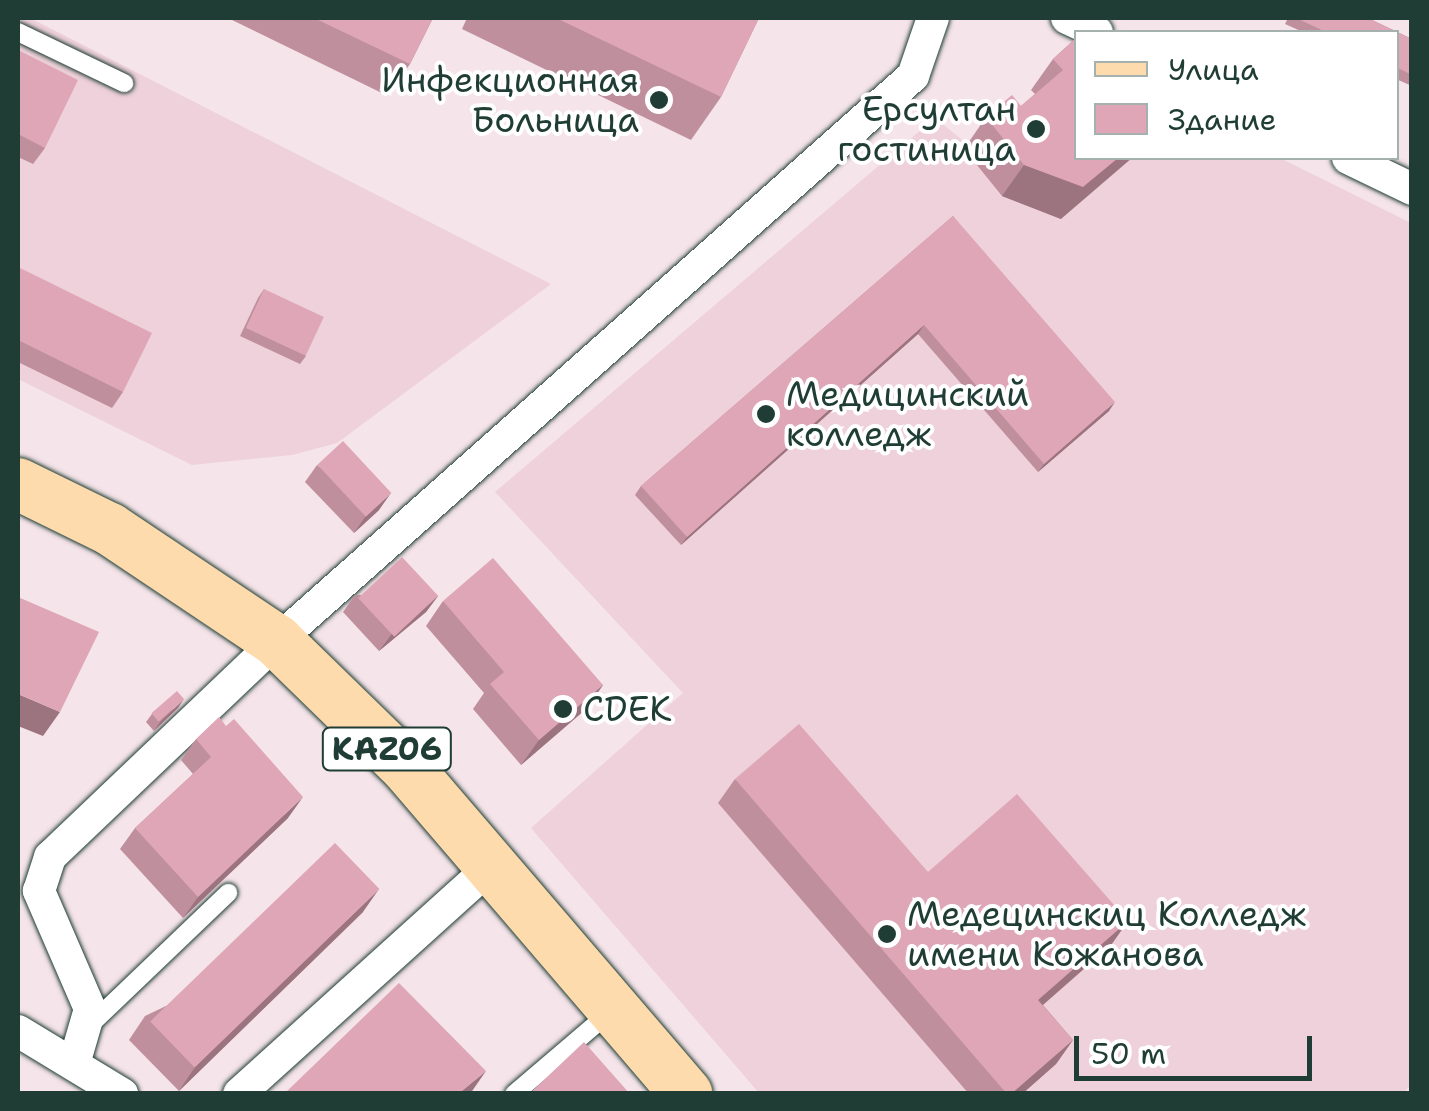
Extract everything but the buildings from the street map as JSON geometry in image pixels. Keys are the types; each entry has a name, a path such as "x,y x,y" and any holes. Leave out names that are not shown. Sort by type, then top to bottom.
{"main road":[{"name":"KАZ06","path":"18,484 110,529 278,641 491,866 688,1094"}],"street":[{"path":"74,1064 90,1010 39,878 50,857 278,641 913,76 933,18"},
{"path":"1067,18 1093,30"},
{"path":"1352,160 1412,189"},
{"path":"239,1094 491,866"},
{"path":"18,1031 122,1094"}],"lane":[{"path":"18,32 124,83"},
{"path":"88,1027 228,893"},
{"path":"514,1094 614,1009"}],"shaded area":[{"path":"18,18 30,18 551,284 337,443 292,455 192,465 18,379"},
{"path":"935,118 1061,219 1130,160 1284,160 1411,223 1411,1085 1402,1094 759,1093 531,828 683,693 495,492"}],"place":[{"name":"Инфекционная Больница","path":"659,100"},
{"name":"Ерсултан гостиница","path":"1036,129"},
{"name":"Медицинский колледж","path":"766,414"},
{"name":"CDEK","path":"563,709"},
{"name":"Медецинскиц Колледж имени Кожанова","path":"887,934"}]}
